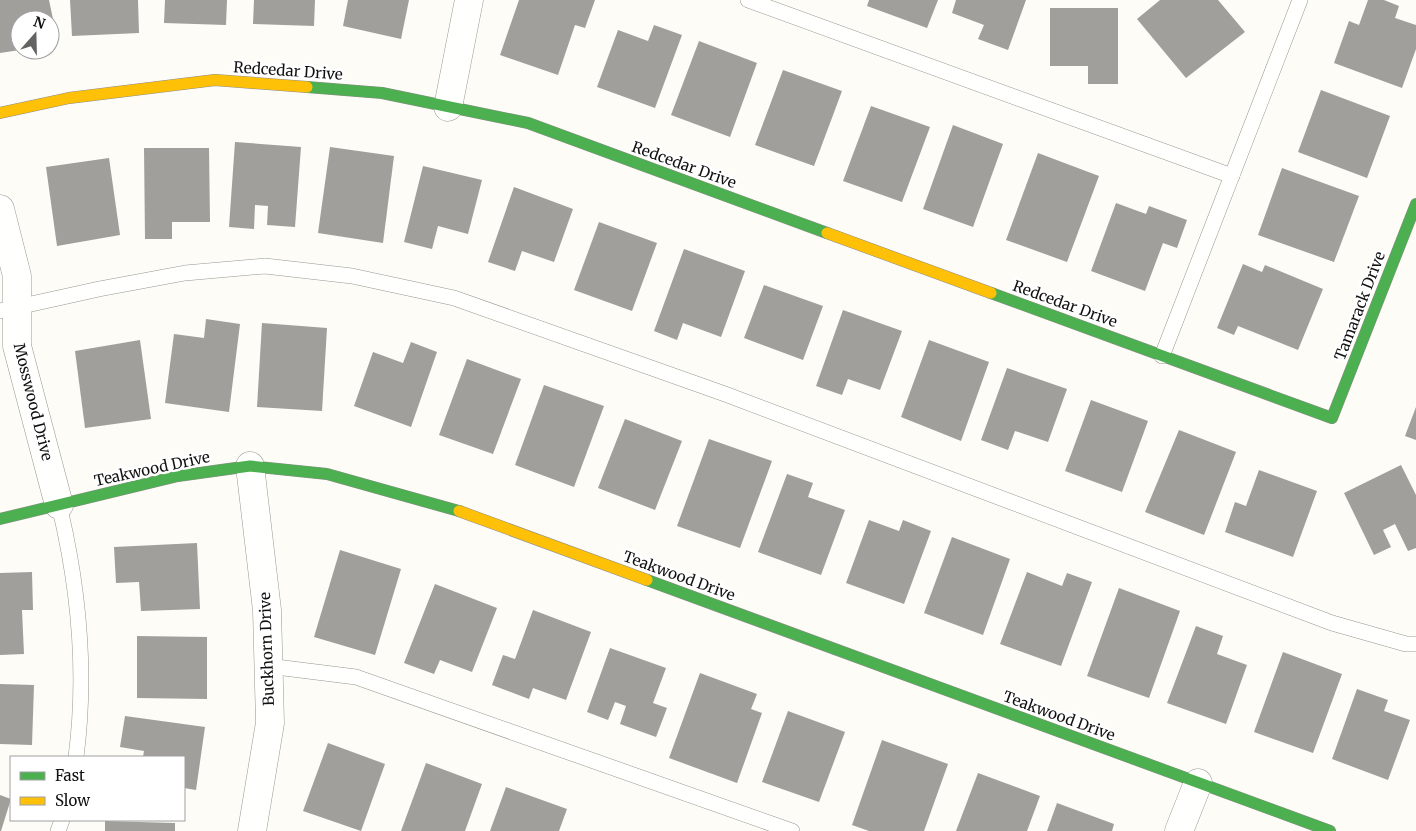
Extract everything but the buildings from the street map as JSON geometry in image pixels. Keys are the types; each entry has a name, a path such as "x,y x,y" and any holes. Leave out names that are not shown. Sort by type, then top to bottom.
{"street":[{"path":"448,107 469,0"},
{"name":"Redcedar Drive","path":"0,113 69,98 215,80 382,93 528,123 1332,418"},
{"name":"Tamarack Drive","path":"1332,418 1416,204"},
{"name":"Mosswood Drive","path":"0,209 17,276 8,309 59,505"},
{"name":"Teakwood Drive","path":"0,518 178,476 250,466 327,474 450,508 1330,831"},
{"name":"Buckhorn Drive","path":"250,466 267,610 270,723 252,831"},
{"path":"1179,831 1198,783"}],"lane":[{"path":"748,0 1232,176"},
{"path":"1162,356 1300,0"},
{"path":"8,309 185,273 264,266 352,276 454,298 725,394 1332,623 1406,644 1416,644"},
{"path":"59,505 71,554 82,661 80,728 76,756"},
{"path":"268,666 356,677 792,831"}],"traffic: fast":[{"path":"307,87 382,93 528,123 827,233"},
{"path":"991,293 1332,418 1416,204"},
{"path":"0,519 178,476 250,466 327,474 459,511"},
{"path":"647,580 1330,831"}],"traffic: slow":[{"path":"0,113 69,98 215,80 307,87"},
{"path":"827,233 991,293"},
{"path":"459,511 647,580"}]}
